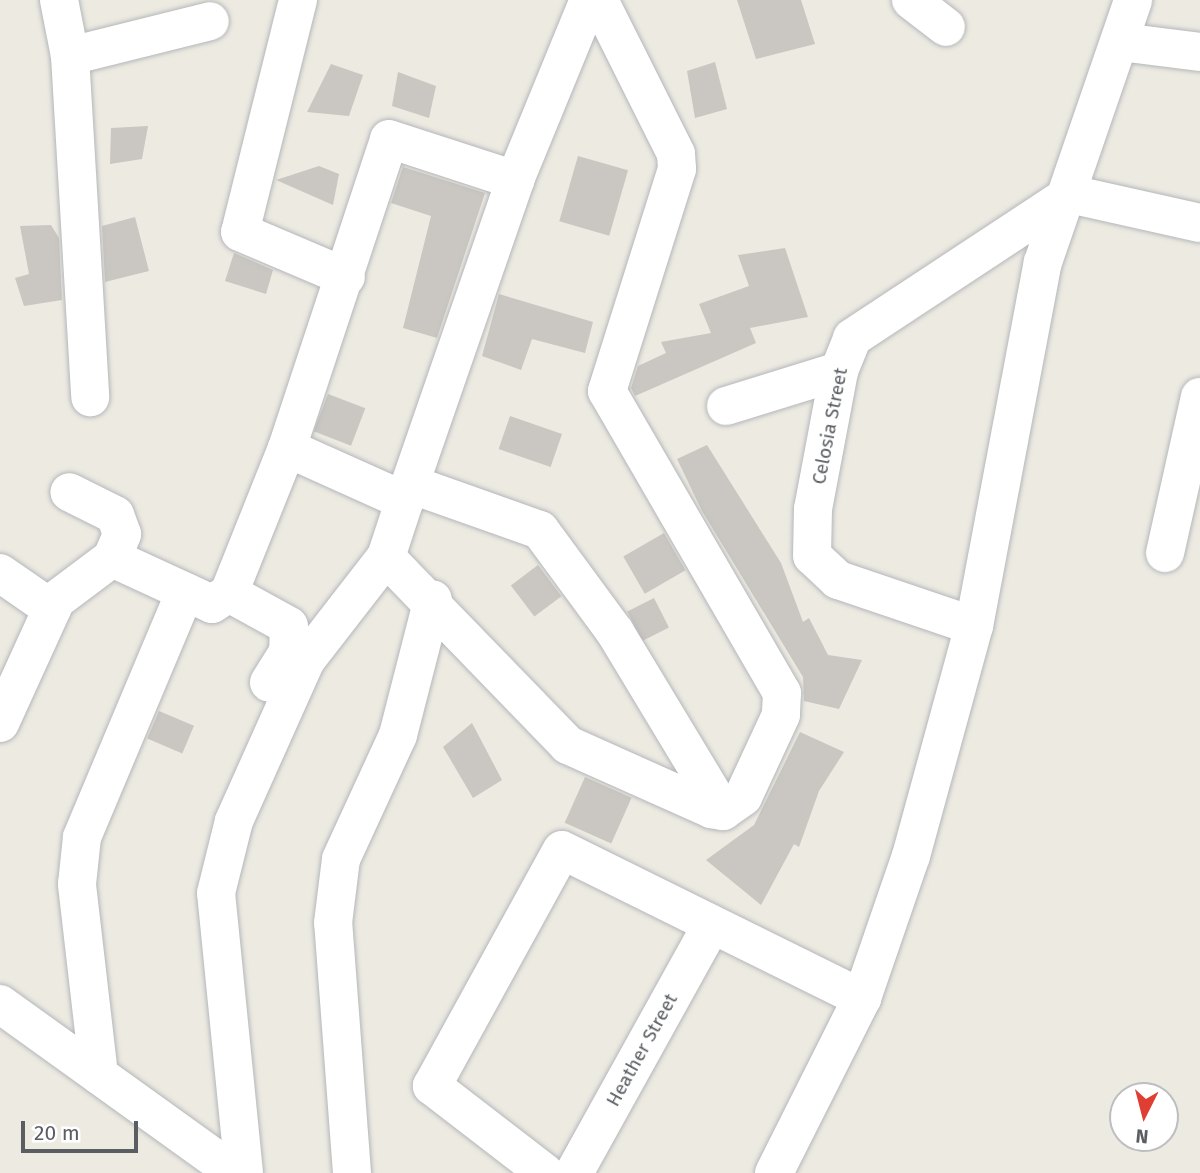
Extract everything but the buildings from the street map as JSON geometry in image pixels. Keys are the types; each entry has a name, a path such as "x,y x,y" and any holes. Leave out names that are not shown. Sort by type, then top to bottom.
{"street":[{"path":"59,0 70,56 90,397"},
{"path":"298,0 240,232 346,277"},
{"path":"244,1173 216,893 234,821 306,660 386,557 514,180 589,0"},
{"path":"599,0 676,154 677,169 607,391 782,693 781,715 743,797 723,811"},
{"path":"911,0 946,27"},
{"path":"774,1173 862,998 911,856 975,626 1043,262 1070,194 1133,0"},
{"path":"70,56 210,21"},
{"path":"1121,42 1200,52"},
{"path":"111,558 212,604 229,593 286,448 346,277 388,139 514,180"},
{"path":"1070,194 1200,223"},
{"name":"Celosia Street","path":"975,626 838,580 812,556 813,509 839,371 852,338 1070,194"},
{"path":"726,406 839,371"},
{"path":"1165,553 1200,397"},
{"path":"286,448 407,492 540,530 615,632 723,811"},
{"path":"1,717 52,609 111,558 123,522 69,492"},
{"path":"386,557 433,599 568,745 723,811"},
{"path":"0,573 52,609"},
{"path":"99,1075 77,884 82,837 185,592"},
{"path":"0,1004 220,1162 196,890 259,698 288,652 289,626 229,593"},
{"path":"352,1173 333,923 341,859 398,735 433,599"},
{"path":"545,1173 432,1086 562,850 710,928 862,998"},
{"name":"Heather Street","path":"574,1173 710,928"}]}
